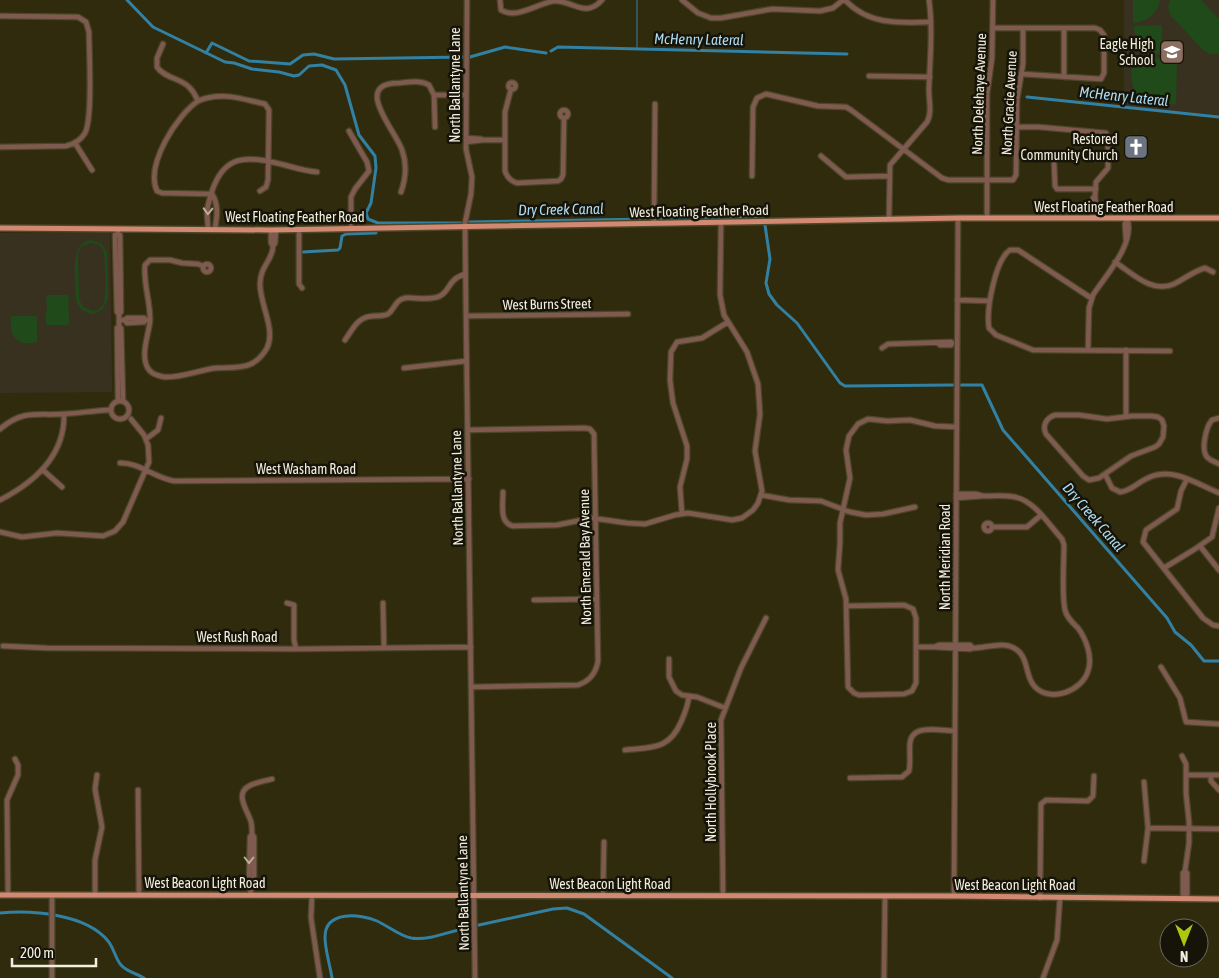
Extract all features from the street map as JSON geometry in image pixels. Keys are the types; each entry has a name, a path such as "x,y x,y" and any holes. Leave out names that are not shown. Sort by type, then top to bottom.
{"main road":[{"name":"West Floating Feather Road","path":"0,228 118,232 958,218 1219,218"},
{"name":"West Beacon Light Road","path":"0,895 251,892 312,895 954,896 1219,899"}],"street":[{"name":"North Ballantyne Lane","path":"467,0 466,140 472,188 465,226 465,274 475,978"},
{"path":"500,0 502,12 524,11 554,1 566,2 584,9 593,7 601,1"},
{"path":"682,0 698,13 711,18 772,9 823,11 833,8 844,0 856,10 873,19 895,23 930,22"},
{"path":"890,219 891,162 927,122 930,116 929,0"},
{"name":"North Delehaye Avenue","path":"987,218 987,94 992,58 993,0"},
{"path":"0,16 78,16 86,22 89,32 89,118 84,134 75,143 60,147 0,146"},
{"path":"992,28 1095,28 1102,31 1104,37 1103,78 1098,80 1022,74"},
{"name":"North Gracie Avenue","path":"987,180 1011,180 1016,175 1017,100 1022,74 1023,28"},
{"path":"1064,28 1064,77"},
{"path":"163,44 157,58 157,67 164,74 189,87 198,101"},
{"path":"869,76 930,77"},
{"path":"402,192 405,177 404,159 398,140 384,118 378,99 379,89 383,85 390,83 421,82 429,85 434,95 434,127"},
{"path":"510,89 505,112 505,170 508,178 517,183 558,181 561,179 564,118"},
{"path":"212,194 162,193 157,191 155,187 156,167 160,150 188,109 198,101 219,95 245,99 268,106 268,180 266,187 260,191"},
{"path":"434,95 466,95"},
{"path":"752,176 752,110 757,98 763,95 772,95 818,106 849,108 945,179 987,180"},
{"path":"654,223 655,104"},
{"path":"1016,127 1039,127 1106,133 1108,137 1108,168 1096,182 1095,196 1093,198 1095,218"},
{"path":"349,131 367,162 369,171 351,197 351,229"},
{"path":"466,140 505,140"},
{"path":"75,143 92,170"},
{"path":"821,156 846,177 890,176"},
{"path":"208,229 208,202 219,174 227,165 244,159 268,161 317,172"},
{"path":"1095,159 1108,159"},
{"path":"1054,162 1055,188 1096,189"},
{"path":"212,194 217,208 215,229"},
{"name":"North Meridian Road","path":"954,896 957,427 955,343 958,218"},
{"path":"1088,350 1088,308 1091,298 1124,249 1129,235 1127,218"},
{"path":"503,492 504,520 508,525 557,525 596,518 637,524 653,522 682,514 738,520 753,510 761,495 762,484 755,451 760,414 758,384 748,352 728,322 720,299 721,222"},
{"path":"299,229 299,284 302,288"},
{"path":"203,266 198,264 182,264 170,260 147,262 145,268 147,320 145,358 146,366 151,372 163,376 181,376 216,368 240,367 258,359 267,347 269,340 261,298 260,276 263,266 273,249 271,243 274,230"},
{"path":"118,232 115,235 116,312 119,314 119,327 116,328 121,401"},
{"path":"1091,298 1018,250 1010,250 1003,257 989,301 990,328 996,335 1029,349 1170,351"},
{"path":"1115,262 1146,283 1158,287 1172,284 1205,268 1212,272"},
{"path":"345,340 357,322 363,318 386,315 402,299 438,297 445,292 455,278 465,274"},
{"path":"957,300 989,301"},
{"name":"West Burns Street","path":"466,316 628,314"},
{"path":"119,320 125,320 126,318 144,318 147,320"},
{"path":"682,514 680,487 687,450 671,392 672,352 677,342 702,338 728,322"},
{"path":"882,348 888,344 938,343 940,345 951,345 955,343"},
{"path":"1126,350 1126,416"},
{"path":"404,368 466,361"},
{"path":"0,532 22,537 58,533 103,536 116,531 123,522 146,471 150,457 146,439 131,419 128,404 121,401 114,403 110,410"},
{"path":"0,429 11,421 32,413 64,414 110,410"},
{"path":"110,410 117,418 131,419"},
{"path":"125,418 129,412"},
{"path":"0,500 31,481 43,470 56,451 60,441 64,425 64,414"},
{"path":"1055,415 1079,415 1107,419 1126,416 1158,417 1162,420 1164,426 1163,437 1159,444 1131,456 1094,480 1086,478 1048,437 1044,430 1047,420 1055,415"},
{"path":"146,439 158,430 161,418"},
{"path":"1218,418 1212,420 1208,426 1204,450 1210,459 1219,464"},
{"path":"846,606 904,605 913,609 916,618 916,682 912,691 904,694 859,695 850,690 847,683 846,606 838,570 839,527 850,478 846,454 847,443 851,433 858,424 868,419 887,421 910,420 936,426 957,427"},
{"name":"North Emerald Bay Avenue","path":"468,430 586,428 593,432 595,438 598,661 595,672 589,680 574,686 471,687"},
{"name":"West Washam Road","path":"120,463 128,463 166,480 176,481 469,479"},
{"path":"43,470 62,487"},
{"path":"1105,474 1112,488 1120,492 1126,492 1153,476 1171,474 1219,493"},
{"path":"1187,479 1181,491 1177,509 1144,532 1144,544 1203,618 1213,625 1219,626"},
{"path":"916,647 934,648 939,646 956,647 970,645 973,648 1012,646 1025,659 1030,680 1038,689 1052,693 1060,694 1071,691 1081,683 1088,672 1089,660 1084,637 1070,620 1064,609 1064,542 1041,515 1021,498 976,494 956,496"},
{"path":"761,495 789,500 820,501 858,514 871,515 915,507"},
{"path":"1164,568 1212,537 1218,523 1219,508"},
{"path":"992,526 1027,527 1041,515"},
{"path":"1200,546 1219,570"},
{"path":"534,600 597,600"},
{"path":"286,603 294,605 294,640 296,649"},
{"path":"384,603 384,648"},
{"name":"North Hollybrook Place","path":"723,896 721,720 744,663 766,618"},
{"name":"West Rush Road","path":"4,646 47,648 296,649 471,647"},
{"path":"668,659 669,677 673,688 678,693 697,697 725,708"},
{"path":"1161,667 1180,698 1186,722 1219,724"},
{"path":"626,750 656,747 671,739 686,710 689,696"},
{"path":"850,778 902,777 909,771 910,741 914,734 920,730 955,731"},
{"path":"1182,756 1186,764 1189,828 1185,871 1183,873 1185,898"},
{"path":"8,894 7,800 15,784 18,771 15,759"},
{"path":"1186,775 1219,774"},
{"path":"95,894 95,860 102,827 95,789 98,775"},
{"path":"1211,775 1211,781 1219,790"},
{"path":"1040,898 1041,804 1046,800 1088,800 1094,793 1094,776"},
{"path":"251,892 254,887 254,837 242,794 250,785 272,779"},
{"path":"1144,782 1148,828 1144,861"},
{"path":"138,790 139,894"},
{"path":"1148,828 1219,828"},
{"path":"603,895 604,842"},
{"path":"52,894 52,978"},
{"path":"312,895 312,918 320,978"},
{"path":"884,978 885,896"},
{"path":"1043,978 1057,940 1060,898"}],"shaded area":[{"name":"Eagle High School","path":"1124,0 1219,0 1219,115 1124,107"},
{"path":"0,233 110,233 112,392 0,393"}],"green space":[{"path":"1133,0 1160,0 1159,5 1151,16 1143,21 1133,23"},
{"path":"1170,0 1201,0 1219,19 1219,54 1210,54 1204,51 1171,16 1168,7"},
{"path":"1161,25 1161,54 1145,50 1136,38 1134,26"},
{"path":"1131,57 1173,58 1177,61 1176,104 1151,103 1138,96 1132,81"},
{"path":"91,240 102,244 107,253 108,299 102,310 93,314 81,309 76,298 76,255 79,248","holes":["90,243 99,245 103,250 106,278 103,305 93,311 83,307 79,299 78,254 81,247"]},
{"path":"46,296 69,296 69,324 46,324"},
{"path":"11,316 35,316 37,318 37,342 24,343 15,338 11,329"}],"waterway":[{"name":"Dry Creek Canal","path":"127,0 153,27 225,62 294,76 299,75 309,66 322,65 336,70 345,85 359,135 375,156 376,168 371,203 366,213 368,219 378,223 462,223"},
{"path":"637,0 637,49"},
{"name":"McHenry Lateral","path":"206,53 212,43 249,61 290,64 303,55 314,54 334,59 465,57"},
{"name":"McHenry Lateral","path":"470,57 505,47 546,53"},
{"name":"McHenry Lateral","path":"551,51 558,47 847,54"},
{"name":"McHenry Lateral","path":"1027,97 1219,117"},
{"name":"Dry Creek Canal","path":"657,219 762,217 763,219"},
{"name":"Dry Creek Canal","path":"469,222 653,219"},
{"name":"Dry Creek Canal","path":"765,225 770,259 766,283 769,294 777,305 797,323 840,383 845,386 953,385"},
{"path":"303,252 338,250 342,236 346,234 376,233"},
{"name":"Dry Creek Canal","path":"961,385 982,385 1003,430 1167,618 1175,632 1191,645 1204,661 1219,661"},
{"path":"479,925 553,909 567,908 584,914 672,978"},
{"path":"0,913 43,913 73,919 98,932 108,941 123,967 144,978"},
{"path":"332,978 325,937 327,928 337,918 354,916 370,919 403,935 418,939 434,937 471,927"}],"place":[{"name":"Eagle High School","path":"1172,52"},
{"name":"Restored Community Church","path":"1136,147"}]}
